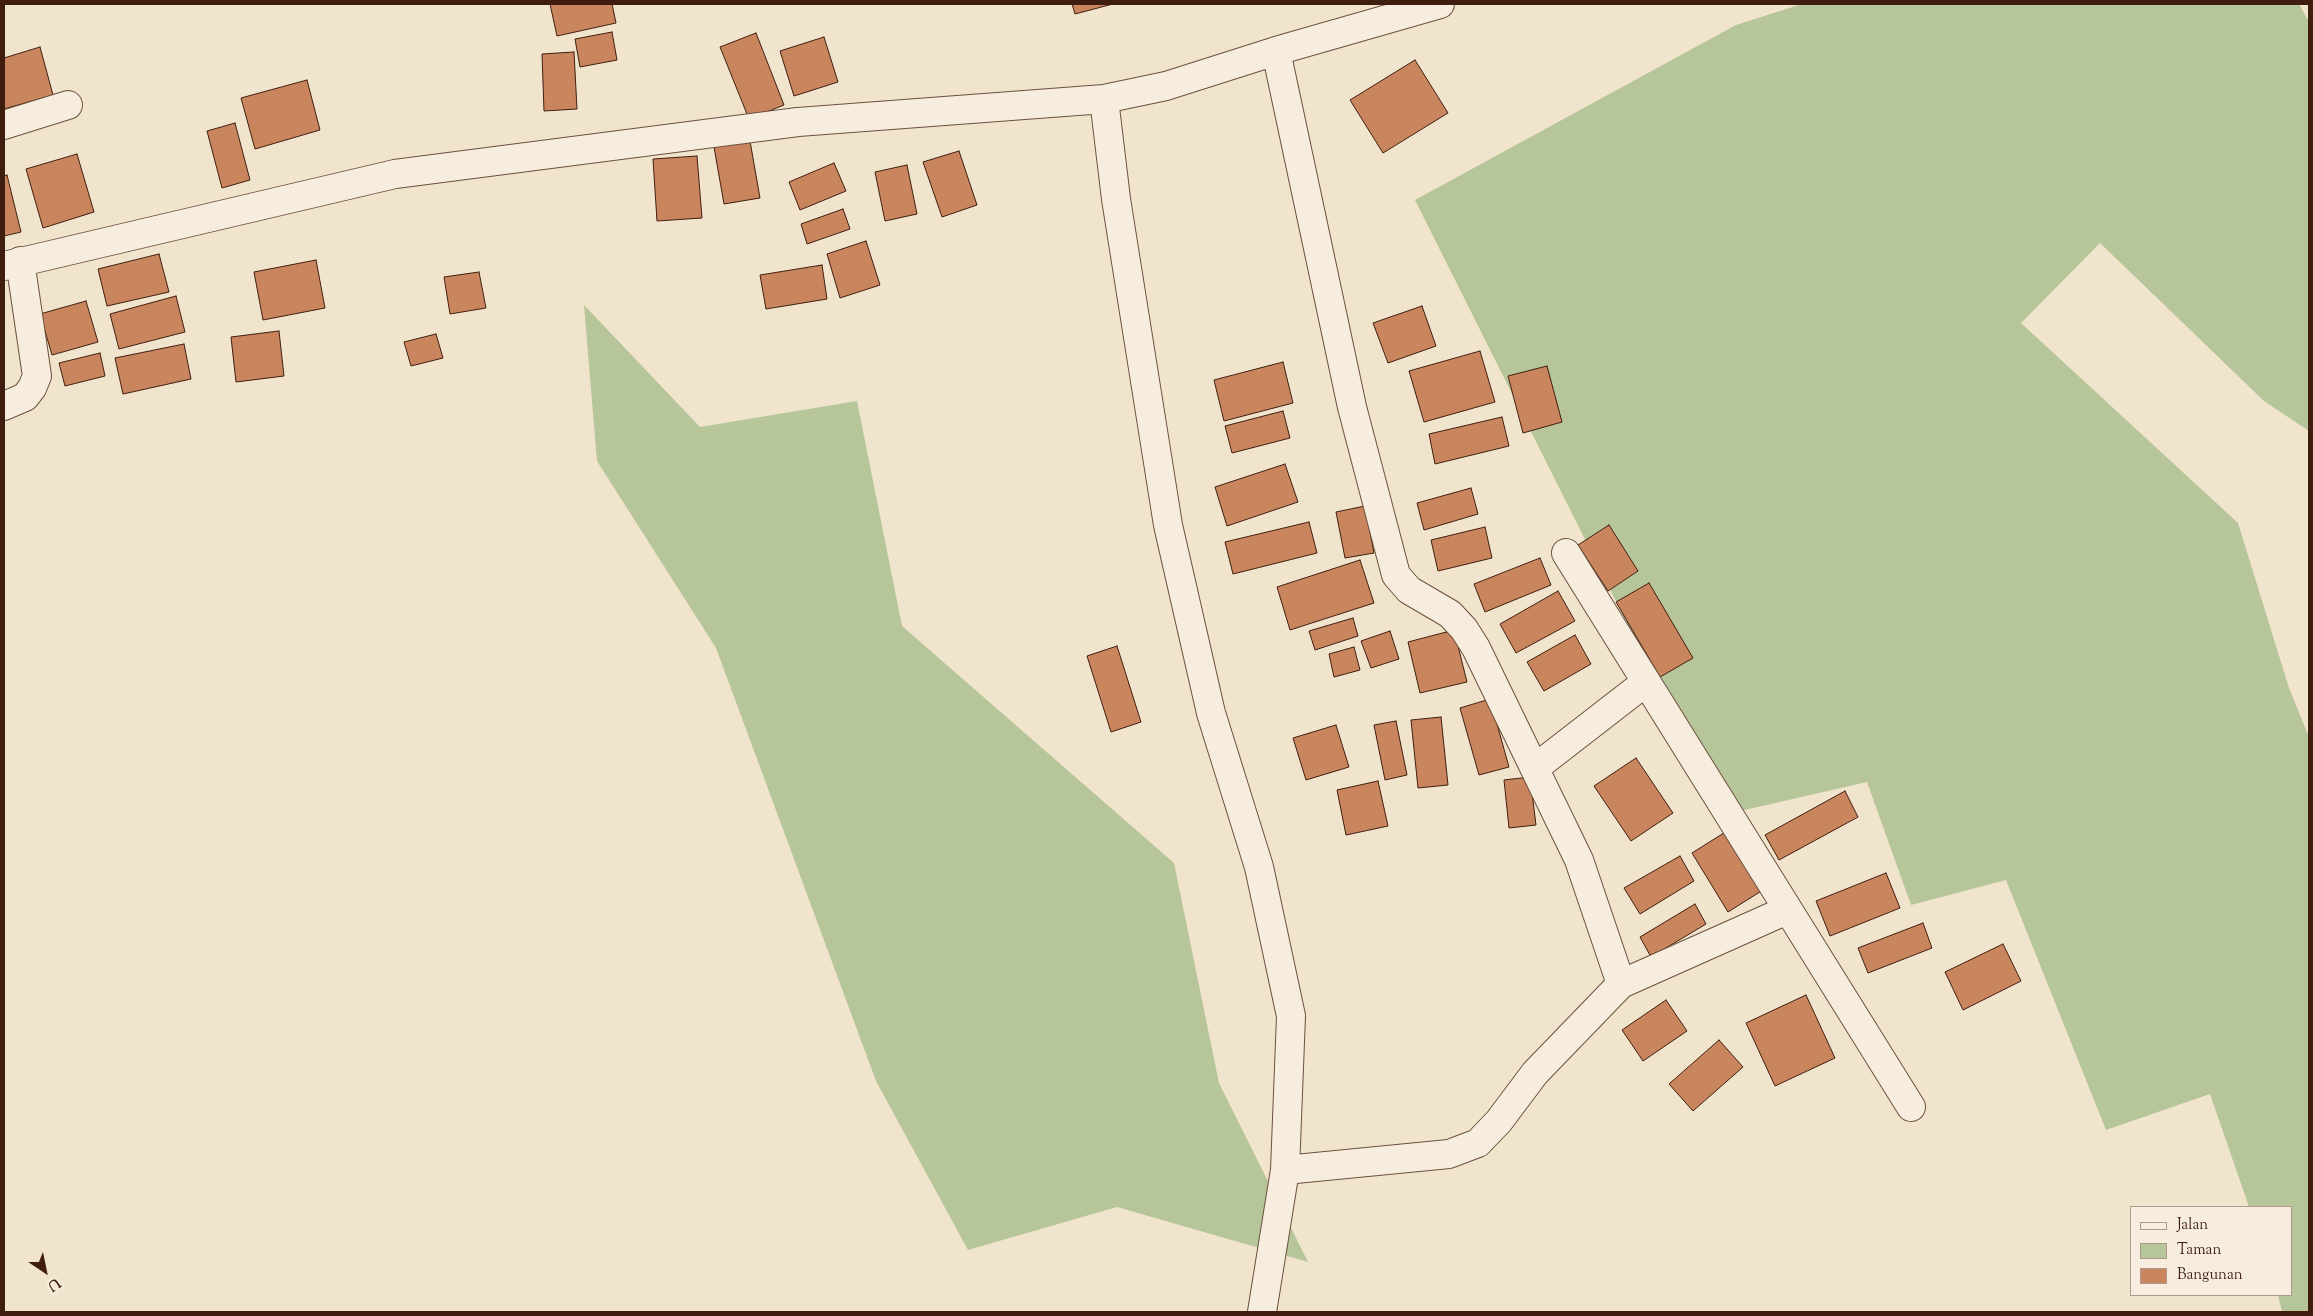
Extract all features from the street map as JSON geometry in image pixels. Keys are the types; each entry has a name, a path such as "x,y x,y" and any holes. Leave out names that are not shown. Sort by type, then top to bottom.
{"street":[{"path":"4,406 25,396 32,388 37,376 12,263 395,174 798,122 1104,99 1166,86 1276,51 1440,4"},
{"path":"1276,51 1352,407 1396,575 1409,590 1450,614 1476,648 1578,860 1621,984"},
{"path":"1104,99 1116,199 1168,525 1211,713 1259,867 1291,1016 1285,1170 1262,1312"},
{"path":"4,125 68,105"},
{"path":"1566,553 1911,1107"},
{"path":"1535,768 1646,682"},
{"path":"1285,1170 1449,1154 1478,1143 1499,1121 1534,1073 1621,984 1787,910"}],"green space":[{"path":"1802,4 2299,4 2309,22 2309,431 2264,401 2100,243 2021,323 2238,523 2289,688 2309,737 2309,1312 2282,1312 2278,1296 2293,1296 2293,1206 2249,1206 2210,1094 2106,1130 2006,880 1911,905 1867,782 1723,815 1415,200 1736,25"},
{"path":"584,305 700,427 857,401 902,626 1174,863 1219,1083 1308,1262 1117,1207 968,1250 876,1081 716,648 597,461"}],"building":[{"path":"550,4 612,4 616,23 557,36"},
{"path":"1072,4 1113,4 1075,14"},
{"path":"612,32 617,60 580,67 575,39"},
{"path":"756,33 784,105 749,119 720,47"},
{"path":"824,37 838,82 794,96 780,51"},
{"path":"40,47 53,95 4,109 4,58"},
{"path":"574,52 577,109 544,111 542,54"},
{"path":"1415,60 1448,113 1383,153 1350,100"},
{"path":"307,80 320,130 255,149 241,98"},
{"path":"235,123 250,180 222,188 207,131"},
{"path":"750,141 760,198 724,204 714,147"},
{"path":"959,151 977,205 942,217 923,162"},
{"path":"77,154 94,212 43,228 26,169"},
{"path":"697,156 702,218 657,221 653,159"},
{"path":"834,163 846,191 800,210 789,182"},
{"path":"907,165 917,214 885,221 875,172"},
{"path":"7,175 21,232 4,236 4,176"},
{"path":"843,209 850,229 807,244 801,224"},
{"path":"866,241 880,285 840,298 827,254"},
{"path":"159,254 169,292 107,306 98,269"},
{"path":"316,260 325,308 263,320 254,272"},
{"path":"822,265 827,299 766,309 760,275"},
{"path":"479,272 486,308 450,314 444,277"},
{"path":"176,296 185,332 119,349 110,314"},
{"path":"86,301 98,342 52,355 40,314"},
{"path":"1422,306 1436,346 1388,363 1373,323"},
{"path":"279,331 284,376 236,382 231,337"},
{"path":"436,334 443,358 411,366 404,342"},
{"path":"184,344 191,379 123,394 115,358"},
{"path":"1480,351 1495,402 1424,422 1409,371"},
{"path":"100,353 105,376 65,386 59,363"},
{"path":"1283,362 1293,403 1224,421 1214,380"},
{"path":"1547,366 1562,422 1523,433 1508,376"},
{"path":"1283,411 1290,438 1232,453 1225,426"},
{"path":"1502,417 1509,446 1435,464 1429,434"},
{"path":"1285,464 1298,502 1227,526 1215,487"},
{"path":"1471,488 1478,514 1424,530 1417,503"},
{"path":"1365,506 1374,553 1345,558 1336,512"},
{"path":"1309,522 1317,553 1233,574 1225,542"},
{"path":"1609,525 1638,571 1608,591 1578,545"},
{"path":"1485,527 1492,558 1438,571 1431,540"},
{"path":"1540,558 1551,585 1485,612 1474,584"},
{"path":"1360,560 1374,603 1290,630 1277,587"},
{"path":"1649,583 1693,658 1660,677 1616,602"},
{"path":"1558,591 1575,621 1516,653 1500,624"},
{"path":"1353,618 1358,636 1315,650 1309,631"},
{"path":"1454,630 1467,682 1420,693 1408,642"},
{"path":"1390,631 1399,659 1371,668 1361,641"},
{"path":"1575,635 1591,664 1544,691 1527,662"},
{"path":"1117,646 1141,722 1111,732 1087,656"},
{"path":"1354,647 1360,670 1334,677 1329,654"},
{"path":"1490,699 1509,767 1479,775 1460,708"},
{"path":"1441,717 1448,785 1418,788 1411,720"},
{"path":"1396,721 1407,775 1385,780 1374,725"},
{"path":"1336,725 1349,767 1306,780 1293,738"},
{"path":"1636,758 1673,813 1631,841 1594,786"},
{"path":"1530,777 1536,825 1509,828 1504,780"},
{"path":"1378,781 1388,826 1346,835 1337,790"},
{"path":"1845,791 1858,817 1779,860 1765,835"},
{"path":"1727,831 1763,890 1728,912 1692,853"},
{"path":"1680,856 1694,881 1640,914 1624,888"},
{"path":"1886,873 1900,908 1830,936 1816,901"},
{"path":"1695,904 1706,924 1651,957 1640,937"},
{"path":"1923,923 1932,948 1868,973 1858,948"},
{"path":"2003,944 2021,981 1963,1010 1945,972"},
{"path":"1806,995 1835,1058 1775,1086 1746,1023"},
{"path":"1666,1000 1687,1031 1643,1061 1622,1030"},
{"path":"1719,1040 1743,1067 1693,1111 1669,1084"}]}
